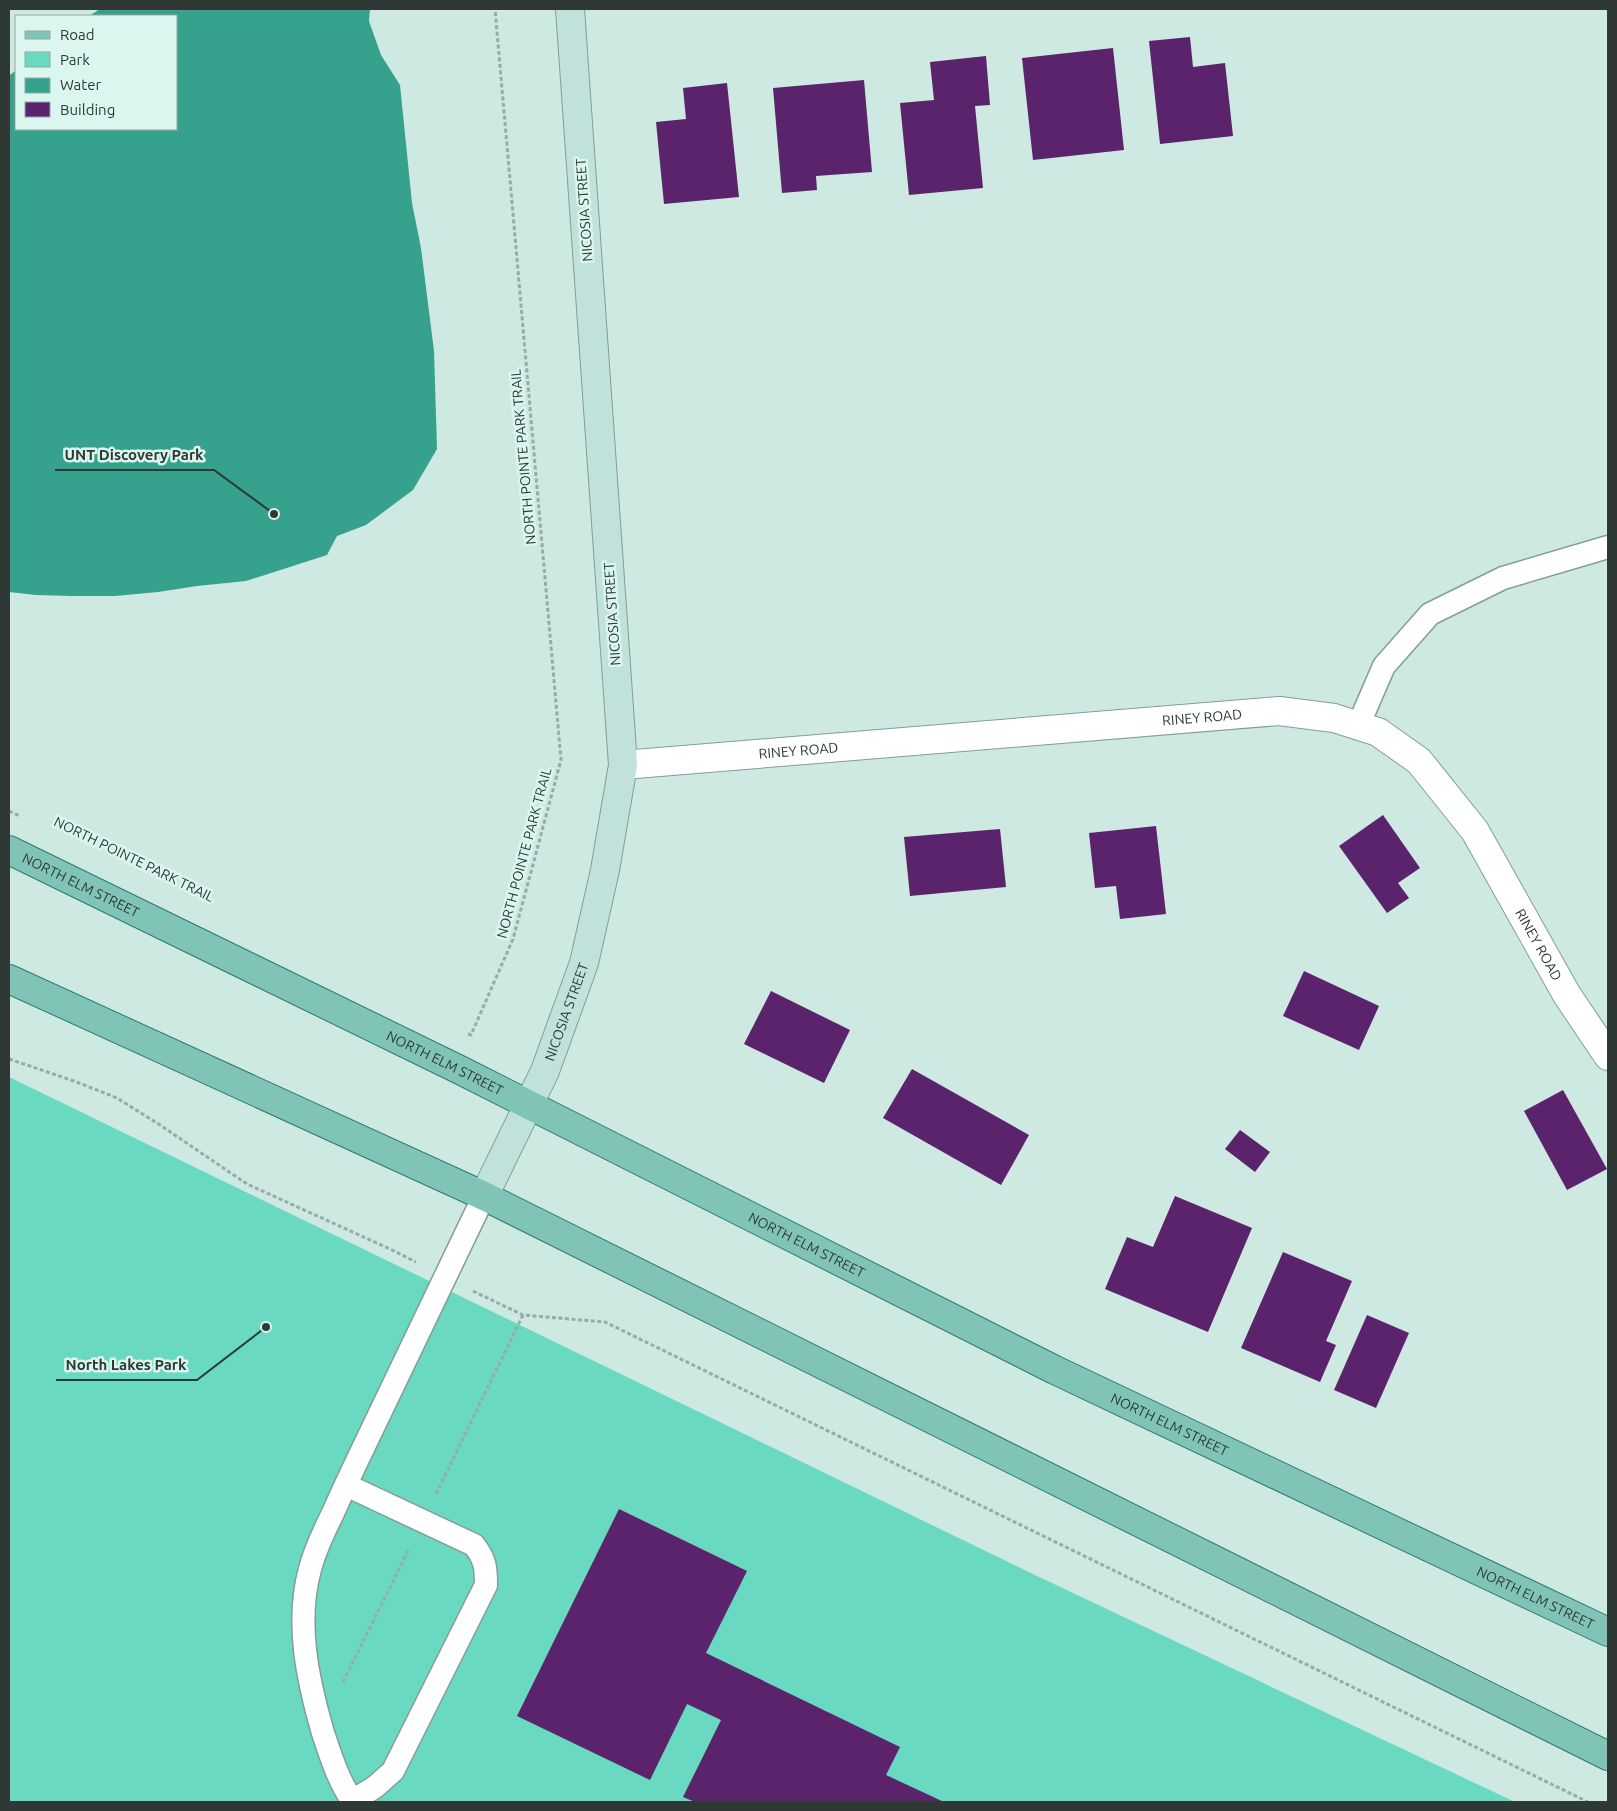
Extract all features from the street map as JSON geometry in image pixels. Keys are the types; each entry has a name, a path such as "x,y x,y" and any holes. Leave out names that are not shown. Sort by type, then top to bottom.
{"main road":[{"name":"NORTH ELM STREET","path":"9,850 528,1104 1055,1370 1608,1632"},
{"path":"9,979 484,1196 1608,1756"}],"street":[{"name":"NICOSIA STREET","path":"484,1196 545,1071 584,963 605,870 623,765 571,9"},
{"name":"RINEY ROAD","path":"623,765 1279,711 1334,718 1378,732 1419,761 1475,831 1567,995 1608,1056"}],"lane":[{"path":"1358,726 1384,666 1430,614 1503,578 1608,547"},
{"path":"346,1485 474,1545 482,1556 486,1569 486,1585 393,1771 353,1801 340,1778 314,1702 304,1642 304,1617 310,1569 322,1536 346,1485 484,1196"}],"path":[{"name":"NORTH POINTE PARK TRAIL","path":"462,1031 471,1035 513,940 561,760 495,9"},
{"path":"9,811 26,820"},
{"path":"9,1059 74,1080 118,1098 246,1184 416,1262"},
{"path":"473,1291 523,1315 605,1322 1588,1802"}],"green space":[{"path":"9,1077 1037,1576 1515,1802 9,1802"}],"water":[{"path":"100,9 370,9 369,21 381,55 400,85 412,203 421,248 434,351 437,449 413,490 366,525 337,536 327,555 246,581 158,592 115,596 72,596 9,592 9,76 15,71 15,130 178,130 178,15 91,15"}],"building":[{"path":"1190,37 1193,67 1225,63 1233,136 1160,144 1149,41"},
{"path":"1113,48 1124,150 1033,160 1022,58"},
{"path":"986,56 990,105 975,106 983,188 909,195 900,103 934,100 930,62"},
{"path":"864,80 872,172 816,176 817,190 782,193 773,88"},
{"path":"727,83 739,197 664,204 656,122 686,119 683,88"},
{"path":"1383,815 1420,868 1398,883 1409,898 1387,913 1339,846"},
{"path":"1156,826 1166,914 1120,919 1116,886 1095,888 1089,833"},
{"path":"1000,829 1006,887 910,896 904,837"},
{"path":"1304,971 1379,1006 1359,1050 1283,1016"},
{"path":"771,991 850,1030 824,1083 744,1044"},
{"path":"912,1069 1029,1135 1001,1185 883,1118"},
{"path":"1563,1090 1607,1169 1567,1190 1524,1111"},
{"path":"1240,1130 1270,1152 1255,1172 1225,1149"},
{"path":"1175,1196 1252,1228 1208,1332 1105,1289 1127,1237 1153,1247"},
{"path":"1283,1252 1352,1281 1326,1341 1336,1345 1320,1382 1241,1348"},
{"path":"1367,1315 1409,1333 1376,1408 1334,1390"},
{"path":"619,1509 747,1571 706,1653 900,1747 886,1775 944,1802 695,1802 683,1797 721,1720 687,1704 650,1780 517,1716"}],"place":[{"name":"UNT Discovery Park","path":"274,514"},
{"name":"North Lakes Park","path":"266,1327"}]}
